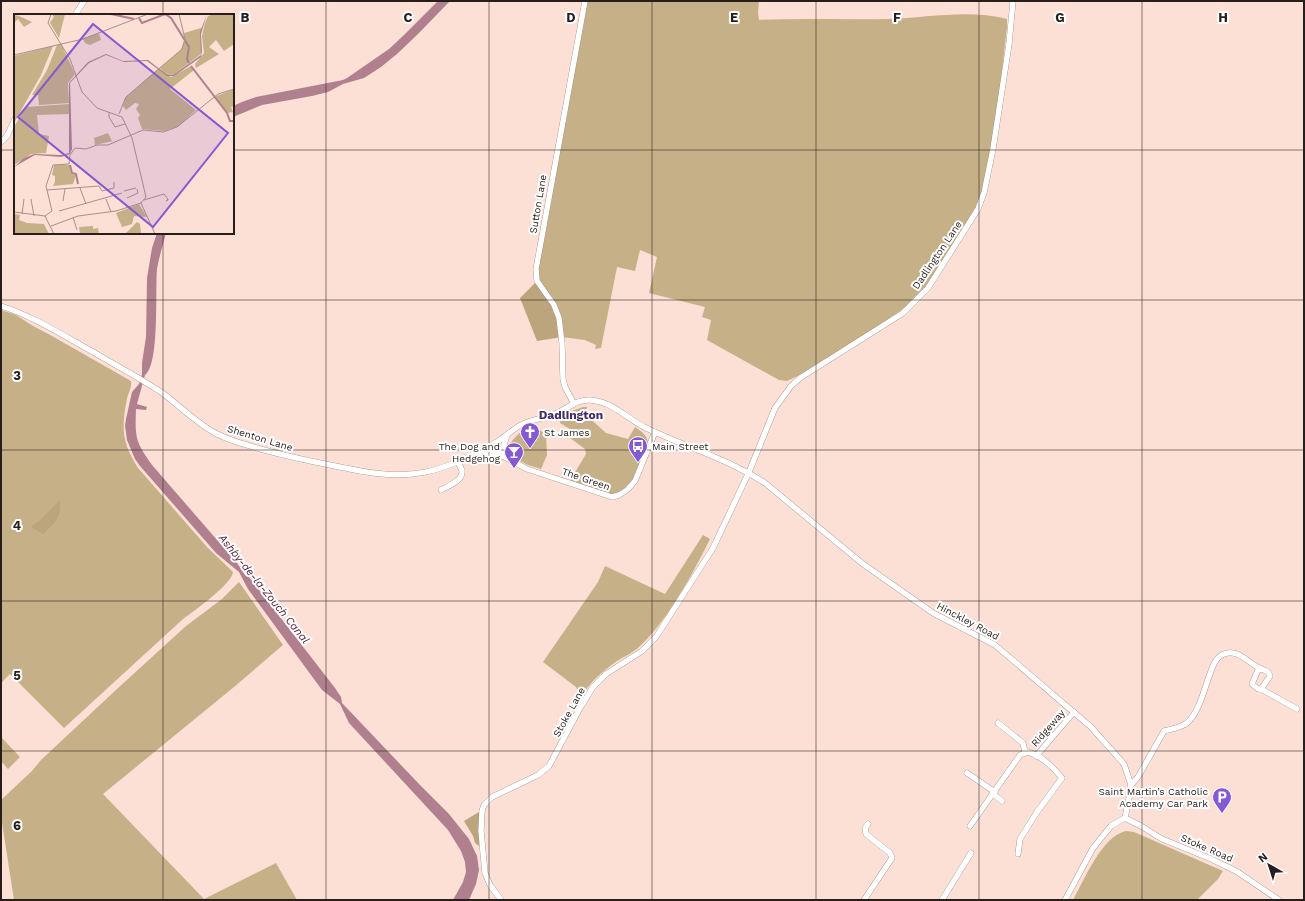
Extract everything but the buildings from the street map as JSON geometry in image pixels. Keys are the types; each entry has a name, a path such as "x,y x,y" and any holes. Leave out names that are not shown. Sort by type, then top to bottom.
{"street":[{"path":"76,14 84,1"},
{"name":"Sutton Lane","path":"574,404 565,387 563,379 562,343 559,318 554,306 537,281 536,269 585,1"},
{"name":"Dadlington Lane","path":"749,472 776,408 791,386 800,378 898,316 916,300 928,288 978,209 984,193 993,149 1009,44 1013,1"},
{"path":"1,142 7,136 14,121"},
{"name":"Shenton Lane","path":"1,306 31,317 49,326 135,376 172,400 201,424 216,434 276,453 354,470 389,475 420,474 434,471 458,462 507,435"},
{"path":"501,455 507,435 520,425 553,414 574,404 589,400 608,405 625,413 637,423 655,432"},
{"name":"Hinckley Road","path":"655,432 703,451 749,472 766,483 863,564 933,613 995,645 1091,727 1124,764 1130,785 1129,798 1124,818"},
{"name":"The Green","path":"478,452 495,453 501,455 527,469 612,497 627,490 635,481 655,432"},
{"path":"441,490 458,481 462,471 458,462"},
{"name":"Stoke Lane","path":"501,900 490,884 485,873 481,831 482,811 484,805 492,797 538,774 549,766 593,687 606,674 642,652 656,637 713,548 749,472"},
{"path":"448,486 452,493"},
{"path":"1130,785 1138,777 1164,731 1176,729 1191,718 1200,702 1215,662 1219,657 1228,653 1236,653 1270,674 1261,689"},
{"path":"1261,669 1258,670 1252,684 1297,709"},
{"name":"Ridgeway","path":"1036,756 1074,712"},
{"path":"998,723 1023,743 1025,752"},
{"path":"970,826 1019,756 1025,752 1036,756 1051,766 1062,778 1037,812 1020,839 1018,854"},
{"path":"967,773 994,793 1002,801"},
{"path":"1065,900 1093,848 1111,826 1124,818"},
{"name":"Stoke Road","path":"1124,818 1141,826 1162,839 1236,870 1279,900"},
{"path":"864,900 892,858 890,853 866,834 865,828 868,824"},
{"path":"942,900 971,853"}],"shaded area":[{"path":"438,1 450,1 397,54 364,78 343,84 328,92 262,105 234,117 234,106 256,97 343,80 389,49"},
{"path":"585,1 759,1 759,20 888,19 962,14 992,16 1007,19 999,97 984,187 980,201 920,295 900,311 863,336 802,374 787,381 779,380 707,340 711,320 702,317 705,307 649,293 657,257 640,250 635,271 617,267 601,348 595,349 596,345 585,340 562,337 537,281 539,253"},
{"path":"157,234 166,234 157,269 156,326 153,357 150,368 145,375 137,404 147,407 146,410 136,409 136,433 139,444 152,465 237,563 245,575 249,577 335,688 341,697 342,703 449,814 469,839 477,856 479,870 476,884 469,900 453,900 463,882 466,872 465,862 461,851 448,830 349,723 340,704 322,690 248,589 239,572 216,553 135,459 127,440 125,426 132,392 139,384 142,374 146,337 147,278 152,248"},
{"path":"537,281 554,305 562,337 537,341 520,298"},
{"path":"1,310 16,315 131,381 125,409 124,435 133,459 138,468 207,547 233,572 231,577 220,590 183,619 64,728 10,674 1,683"},
{"path":"583,407 587,407 586,415 606,433 628,439 635,427 643,433 648,442 633,481 626,489 612,496 570,481 586,454 585,449 570,438 570,429 560,423 559,416"},
{"path":"531,425 546,434 547,455 541,469 528,465 508,454 510,445 515,437"},
{"path":"60,500 60,512 57,519 43,534 31,527 40,520"},
{"path":"703,535 710,539 688,581 670,610 650,635 632,653 617,661 597,677 584,692 581,698 576,687 543,662 598,582 605,566 665,594"},
{"path":"239,582 283,645 103,794 204,899 276,863 297,900 14,900 1,816 1,800 32,771 41,760 117,689 186,626 222,599"},
{"path":"1,737 20,757 8,769 1,761"},
{"path":"479,812 479,846 475,843 473,836 464,821"},
{"path":"1126,831 1134,832 1223,871 1218,879 1197,900 1073,900 1101,850 1109,841"}],"place":[{"name":"St James","path":"530,449"},
{"name":"Main Street","path":"638,463"},
{"name":"The Dog and Hedgehog","path":"514,469"},
{"name":"Saint Martin’s Catholic Academy Car Park","path":"1222,814"}],"district":[{"name":"Dadlington","path":"571,415"}],"water label":[{"name":"Ashby-de-la-Zouch Canal","path":"264,589"}]}
